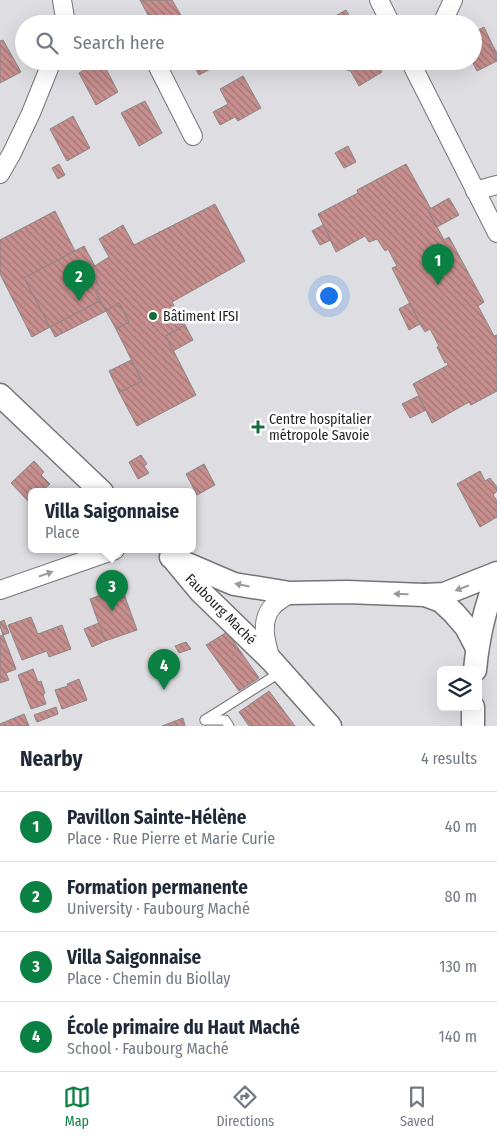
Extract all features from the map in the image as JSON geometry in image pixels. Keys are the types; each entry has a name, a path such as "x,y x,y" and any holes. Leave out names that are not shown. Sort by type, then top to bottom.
{"street":[{"path":"62,0 65,15"},
{"path":"379,0 386,15"},
{"path":"446,15 453,0"},
{"path":"0,174 16,145 48,70"},
{"path":"160,70 193,136"},
{"path":"414,70 497,233"},
{"path":"475,191 497,185"},
{"path":"0,395 98,488"},
{"path":"0,590 106,553"},
{"name":"Faubourg Maché","path":"167,553 234,584 290,593 444,594 497,573"},
{"name":"Faubourg Maché","path":"167,553 200,591 276,666 330,726"},
{"path":"476,659 483,620 497,577"},
{"path":"276,666 266,640 264,628 266,616 273,606 290,593"},
{"path":"425,595 441,602 466,627 476,659"},
{"path":"473,711 473,726"}],"lane":[{"path":"229,726 225,720 205,720 276,666"}],"building":[{"path":"140,0 172,0 181,15 151,14 148,15"},
{"path":"346,10 349,15 337,15"},
{"path":"484,27 492,44 489,45 497,61 482,68 482,28"},
{"path":"3,40 15,61 15,70 20,70 21,72 0,83 0,41"},
{"path":"492,44 497,53 497,61 489,45"},
{"path":"84,70 107,70 118,92 96,105 79,73"},
{"path":"196,70 209,70 199,75"},
{"path":"350,70 381,70 382,72 359,86"},
{"path":"243,76 261,108 238,121 235,117 220,125 213,112 228,104 220,89"},
{"path":"145,101 162,133 139,146 121,113"},
{"path":"73,116 90,148 67,161 50,129"},
{"path":"348,146 356,162 344,168 335,153"},
{"path":"59,164 65,175 58,179 52,168"},
{"path":"406,164 431,209 428,210 444,240 449,237 484,302 478,306 494,336 497,335 497,391 471,405 469,402 432,423 413,384 448,365 447,362 445,363 437,347 439,346 430,329 425,332 420,324 392,268 397,266 388,249 385,251 377,239 369,242 365,236 336,252 318,214 358,193 357,190"},
{"path":"449,198 459,215 437,227 428,210"},
{"name":"Bâtiment IFSI","path":"215,204 245,261 172,302 185,325 166,336 196,395 137,426 119,392 142,381 116,329 129,322 119,303 106,311 95,291 100,288 90,269 109,257 99,239 123,225 134,245"},
{"path":"55,211 75,251 24,278 50,327 32,337 0,274 0,240"},
{"path":"323,225 331,240 320,245 312,231"},
{"path":"84,246 95,266 90,269 100,288 95,291 100,301 50,327 24,278"},
{"path":"100,301 106,311 55,337 50,327"},
{"path":"119,303 129,322 116,329 106,311"},
{"path":"410,303 420,324 409,330 399,309"},
{"path":"185,325 193,340 173,351 166,336"},
{"path":"131,360 142,381 119,392 109,371"},
{"path":"418,396 426,410 410,418 402,404"},
{"path":"141,455 147,464 144,466 149,473 138,479 129,462"},
{"path":"34,461 44,472 41,475 50,484 46,488 28,488 28,501 11,483"},
{"path":"204,464 215,485 197,495 196,488 193,488 186,474"},
{"path":"480,471 485,481 490,478 497,487 497,491 493,495 497,501 497,517 480,527 457,484"},
{"path":"121,581 125,583 127,588 124,594 137,630 105,641 90,599 114,590 116,583"},
{"path":"31,617 38,634 62,625 71,649 49,657 47,651 22,660 8,625"},
{"path":"4,620 9,633 3,635 0,622"},
{"path":"99,623 105,641 92,647 84,629"},
{"path":"227,632 259,678 239,691 206,645"},
{"path":"3,635 16,669 6,673 9,680 0,683 0,636"},
{"path":"186,642 191,649 179,653 175,646"},
{"path":"33,669 38,682 41,681 46,704 31,709 18,675"},
{"path":"79,679 87,700 62,709 55,690 68,686 67,684"},
{"path":"269,691 295,726 249,726 239,712"},
{"path":"56,707 58,714 37,722 34,715"},
{"path":"24,714 29,726 0,726 0,724"},
{"path":"183,718 185,726 162,726"}],"place":[{"name":"Pavillon Sainte-Hélène","path":"438,285"},
{"name":"Formation permanente","path":"79,301"},
{"name":"Bâtiment IFSI","path":"153,316"},
{"name":"Centre hospitalier métropole Savoie","path":"258,427"},
{"name":"Villa Saigonnaise","path":"112,611"},
{"name":"École primaire du Haut Maché","path":"164,690"}]}
